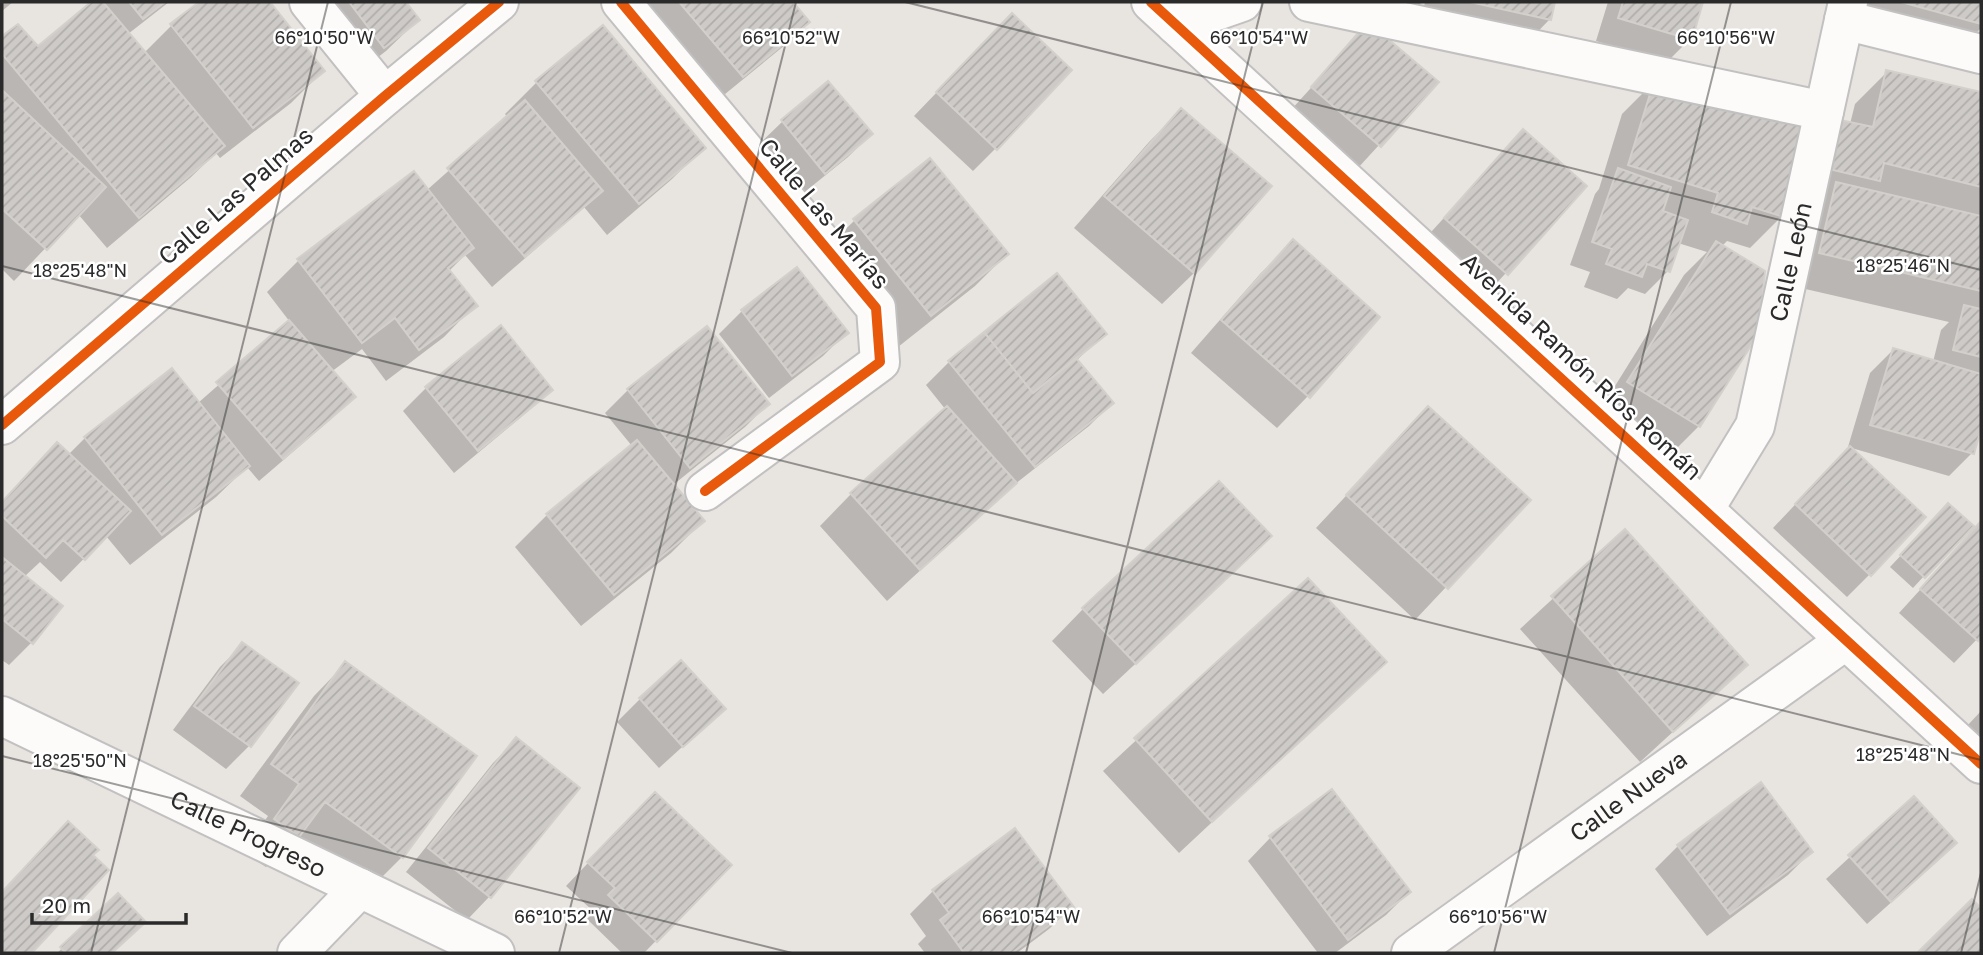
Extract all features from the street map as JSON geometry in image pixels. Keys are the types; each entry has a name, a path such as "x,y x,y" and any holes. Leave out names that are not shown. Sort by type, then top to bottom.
{"street":[{"path":"309,2 384,96"},
{"name":"Calle Las Palmas","path":"2,425 384,96 499,2"},
{"name":"Calle Las Marías","path":"621,2 876,308 880,362 705,491"},
{"path":"1164,13 1242,2"},
{"path":"1309,2 1824,111"},
{"path":"1846,11 1981,54"},
{"name":"Calle León","path":"1704,508 1755,426 1846,11"},
{"name":"Avenida Ramón Ríos Román","path":"1164,13 1981,764"},
{"name":"Calle Nueva","path":"1411,953 1846,640"},
{"name":"Calle Progreso","path":"2,716 495,953"},
{"path":"297,953 360,888"}],"building":[{"path":"91,2 103,2 225,146 139,218 2,54 2,36 18,24 38,46"},
{"path":"129,2 165,2 143,19"},
{"path":"199,2 270,2 325,71 253,128 170,24"},
{"path":"349,2 406,2 420,20 384,48"},
{"path":"679,2 793,2 810,22 743,77"},
{"path":"1470,2 1555,2 1551,20"},
{"path":"1623,2 1703,2 1692,40 1618,18"},
{"path":"1901,2 1981,2 1981,24"},
{"path":"1012,13 1072,70 997,150 936,92"},
{"path":"603,25 706,148 639,204 535,81"},
{"path":"1358,33 1388,39 1439,82 1381,147 1311,87"},
{"path":"1886,70 1981,92 1981,187 1884,163 1880,181 1829,169 1840,120 1873,127"},
{"path":"828,81 873,134 825,174 781,120"},
{"path":"1654,81 1811,129 1784,217 1752,207 1747,224 1712,212 1718,193 1628,165"},
{"path":"2,90 106,187 47,250 2,209"},
{"path":"525,100 603,191 525,257 447,168"},
{"path":"1181,108 1272,186 1195,274 1104,196"},
{"path":"1523,129 1587,186 1508,275 1444,218"},
{"path":"930,158 1009,254 931,316 853,219"},
{"path":"1618,168 1671,187 1663,211 1688,220 1670,272 1647,264 1642,277 1606,264 1612,249 1592,242"},
{"path":"414,171 474,248 448,268 478,306 419,350 395,318 362,343 297,259"},
{"path":"1836,182 1981,216 1981,291 1819,253"},
{"path":"1293,239 1380,317 1310,398 1221,320"},
{"path":"1716,241 1765,271 1759,333 1700,427 1627,382"},
{"path":"797,267 849,333 792,376 741,310"},
{"path":"1057,273 1107,334 1033,393 984,332"},
{"path":"1964,305 1981,309 1981,357 1953,350"},
{"path":"289,320 356,397 283,459 216,382"},
{"path":"501,325 553,390 478,451 425,387"},
{"path":"707,326 770,404 690,468 627,389"},
{"path":"984,332 1033,393 1076,358 1114,403 1035,467 948,361"},
{"path":"1893,348 1981,374 1981,429 1974,454 1870,425"},
{"path":"172,368 250,466 162,535 84,437"},
{"path":"947,406 1017,483 920,570 850,493"},
{"path":"1428,406 1531,500 1448,589 1346,495"},
{"path":"637,440 705,521 614,595 546,514"},
{"path":"57,442 131,511 85,560 63,540 46,558 2,516 2,502"},
{"path":"1850,446 1926,517 1871,576 1795,504"},
{"path":"1219,481 1272,536 1136,664 1082,608"},
{"path":"1948,503 1974,526 1925,578 1900,555"},
{"path":"1981,521 1981,637 1978,641 1920,589"},
{"path":"1625,529 1748,665 1673,732 1551,596"},
{"path":"2,557 63,606 33,644 2,619"},
{"path":"1308,578 1387,662 1212,822 1134,738"},
{"path":"242,642 299,683 251,747 194,706"},
{"path":"681,660 726,709 683,747 639,698"},
{"path":"345,661 477,756 403,858 325,802 299,837 274,819 299,784 271,764"},
{"path":"516,737 580,788 491,898 428,848"},
{"path":"1761,782 1813,852 1730,914 1677,845"},
{"path":"1332,789 1411,892 1348,940 1269,836"},
{"path":"655,792 732,865 657,942 608,895 615,888 587,862"},
{"path":"1914,796 1957,843 1891,902 1848,855"},
{"path":"68,821 99,850 93,855 109,870 32,953 4,953 2,892"},
{"path":"1015,828 1074,907 1012,953 964,953 940,920 949,913 932,890"},
{"path":"118,893 146,922 112,953 66,953 60,947"},
{"path":"1972,899 1981,908 1981,953 1917,953"}],"cycle path":[{"path":"2,425 385,96 499,2"},
{"path":"621,2 876,308 880,362 705,491"},
{"path":"1151,2 1981,764"}]}
